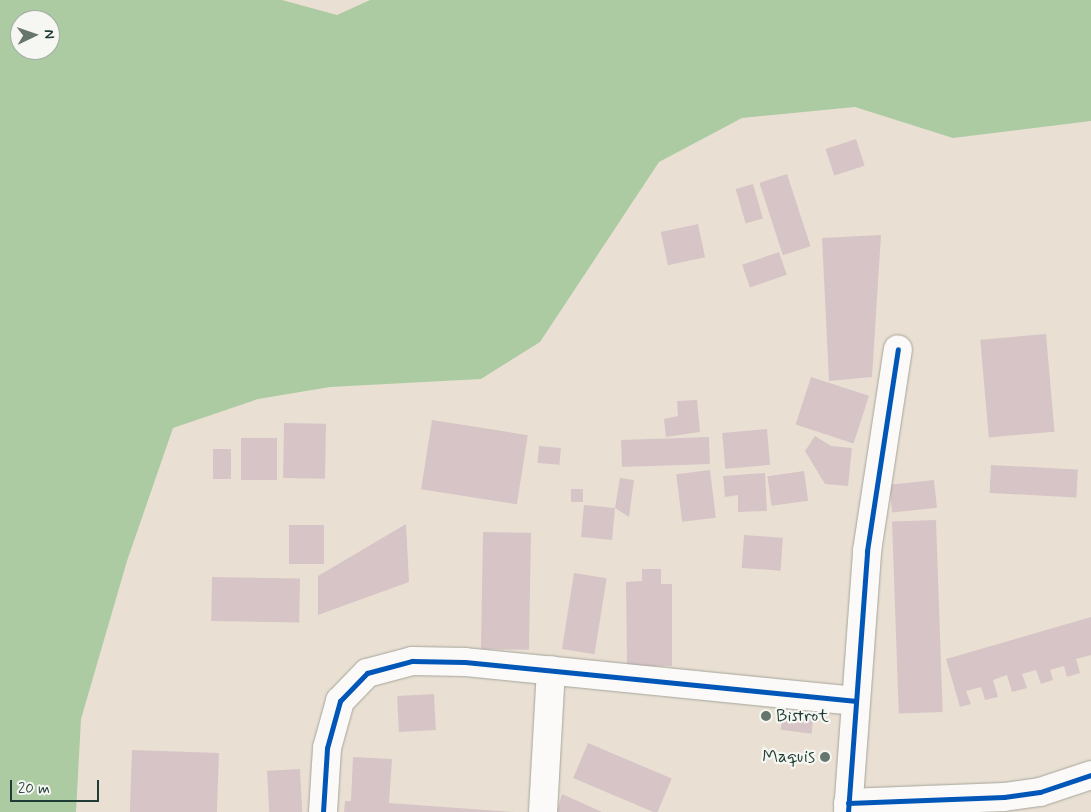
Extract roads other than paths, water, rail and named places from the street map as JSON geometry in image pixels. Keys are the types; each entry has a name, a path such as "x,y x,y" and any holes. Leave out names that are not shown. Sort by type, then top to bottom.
{"street":[{"path":"898,349 867,551 854,701 848,807 1004,797 1040,792 1091,775"},
{"path":"323,812 327,748 340,701 367,673 412,662 465,662 854,701"},
{"path":"543,812 551,670"}],"place":[{"name":"Bistrot","path":"766,716"},
{"name":"Maquis","path":"825,757"}]}
